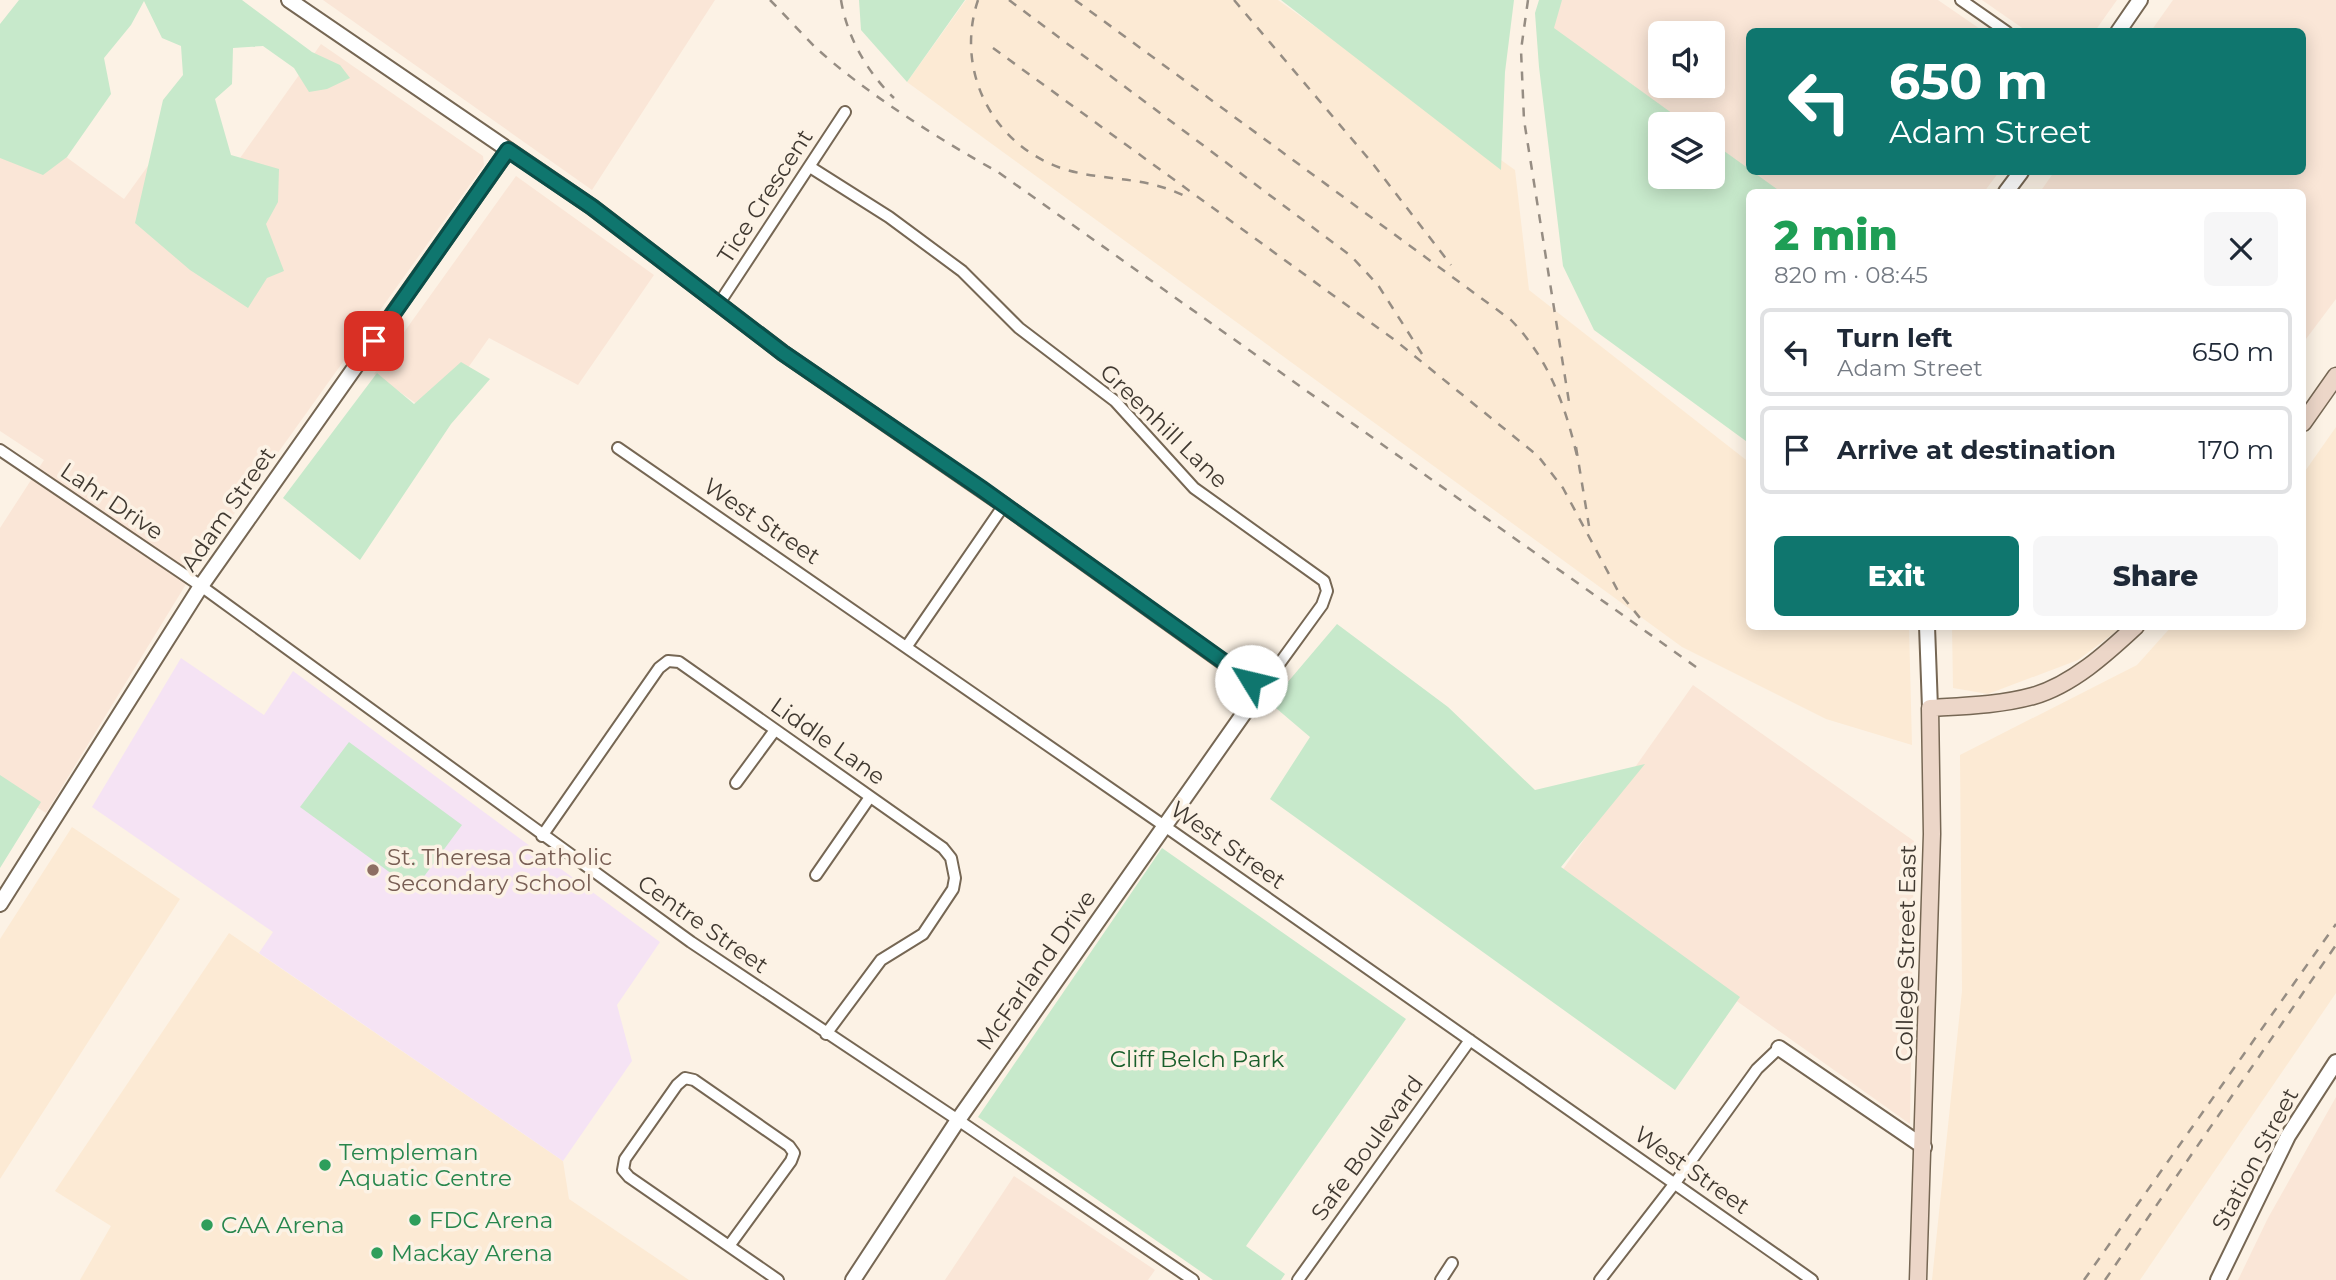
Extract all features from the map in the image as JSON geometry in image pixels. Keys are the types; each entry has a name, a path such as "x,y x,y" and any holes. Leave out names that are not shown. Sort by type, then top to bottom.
{"main road":[{"path":"2306,419 2336,376"},
{"path":"1930,708 1970,706 2034,696 2070,678 2131,630"},
{"name":"College Street East","path":"1918,1280 1924,1147 1931,834 1930,708"}],"street":[{"path":"289,0 508,150 720,302 783,353 1004,505 1261,689"},
{"path":"1961,0 2001,28"},
{"path":"2121,28 2140,0"},
{"name":"Tice Crescent","path":"720,302 845,112"},
{"name":"Adam Street","path":"0,904 201,586 508,150"},
{"name":"Greenhill Lane","path":"810,167 889,217 962,271 1019,327 1115,401 1194,488 1324,581 1327,591 1322,605 1261,689"},
{"name":"West Street","path":"618,448 1163,825 1812,1280"},
{"name":"Lahr Drive","path":"0,450 201,586"},
{"path":"906,646 1004,505"},
{"name":"Centre Street","path":"201,586 691,942 958,1119 1193,1280"},
{"name":"College Street East","path":"1927,630 1930,708"},
{"name":"Liddle Lane","path":"542,836 659,667 668,661 679,662 943,848 951,858 955,878 953,889 923,934 881,960 826,1034"},
{"name":"McFarland Drive","path":"853,1280 958,1119 1261,689"},
{"path":"736,783 775,730"},
{"path":"816,875 870,797"},
{"name":"Safe Boulevard","path":"1298,1280 1470,1040"},
{"path":"1600,1280 1675,1184 1757,1069 1779,1048 1924,1147"},
{"name":"Station Street","path":"2218,1280 2288,1136 2336,1062"},
{"path":"729,1246 791,1161 794,1153 789,1146 694,1080 685,1078 677,1085 625,1159 623,1170 628,1177 778,1280"},
{"path":"1441,1280 1452,1264"}],"shaded area":[{"path":"323,0 715,0 592,190"},
{"path":"966,0 1278,0 1515,170 1529,290 1746,460 1746,630 1909,630 1912,745 1826,719 1682,647 907,82"},
{"path":"1548,0 1938,0 1979,28 1746,28 1746,175 1725,160 1725,112 1656,112 1549,38"},
{"path":"1982,0 2117,0 2097,28 2022,28"},
{"path":"2173,0 2336,0 2336,299 2306,339 2306,189 2042,189 2052,175 2306,175 2306,28 2153,28"},
{"path":"321,44 483,156 484,165 199,563 46,813 0,784 0,528 44,460 0,431 0,109 124,199 158,152 216,192"},
{"path":"1746,175 1997,175 1986,189 1767,189"},
{"path":"516,176 654,275 578,385 489,338 434,416 374,374"},
{"path":"2336,427 2336,993 2140,1280 1932,1280 1962,991 1960,755 2137,665 2168,630 2306,630 2306,470"},
{"path":"1952,630 2118,630 2078,660 1988,694 1953,688"},
{"name":"St. Theresa Catholic Secondary School","path":"181,658 264,715 293,671 660,942 617,1005 632,1061 563,1161 259,953 273,932 92,807"},
{"path":"1693,685 1914,841 1910,1124 1559,875"},
{"path":"72,827 180,899 0,1179 0,939"},
{"path":"229,933 563,1161 569,1199 689,1280 80,1280 111,1226 55,1191"},
{"path":"2336,1097 2336,1280 2238,1280 2268,1218"},
{"path":"1014,1176 1155,1270 1148,1280 945,1280"}],"green space":[{"path":"19,0 242,0 312,52 340,65 350,78 327,89 309,92 294,68 263,46 233,48 232,84 215,99 231,155 279,169 278,202 266,224 284,271 267,278 248,308 190,270 135,223 163,100 183,75 181,46 162,38 144,1 131,25 104,58 111,94 67,157 43,175 0,158 0,24"},
{"path":"859,0 965,0 907,82 861,30"},
{"path":"1281,0 1514,0 1505,72 1501,170"},
{"path":"1539,0 1562,0 1554,28 1670,112 1648,112 1648,189 1725,189 1725,152 1746,167 1746,175 1757,175 1777,189 1746,189 1746,441 1594,330 1563,266 1535,13"},
{"path":"461,362 490,379 451,424 360,560 283,498 377,373 414,404"},
{"path":"1337,624 1448,707 1535,790 1645,764 1561,867 1740,997 1675,1090 1270,799 1310,737 1270,703"},
{"path":"349,742 462,825 414,890 300,807"},
{"path":"0,775 41,802 0,868"},
{"name":"Cliff Belch Park","path":"1162,848 1406,1019 1246,1246 1285,1274 1281,1280 1213,1280 978,1117"}],"railway":[{"path":"770,0 815,47 879,98 998,172 1696,667"},
{"path":"841,0 848,27 860,53 875,77 894,98"},
{"path":"978,0 972,27 976,80 986,104 1000,126 1019,144 1041,159 1067,170 1155,185 1187,197"},
{"path":"1009,0 1351,256 1378,285 1422,354"},
{"path":"1075,0 1511,320 1545,366 1561,400 1577,456"},
{"path":"1234,0 1373,164 1451,265"},
{"path":"1528,0 1521,50 1524,120 1569,402"},
{"path":"993,48 1396,341 1538,456 1563,488 1618,591 1644,623"},
{"path":"1576,447 1589,526"},
{"path":"2084,1280 2336,924"},
{"path":"2105,1280 2336,945"}],"place":[{"name":"St. Theresa Catholic Secondary School","path":"373,870"},
{"name":"Templeman Aquatic Centre","path":"325,1165"},
{"name":"FDC Arena","path":"415,1220"},
{"name":"CAA Arena","path":"207,1225"},
{"name":"Mackay Arena","path":"377,1253"}],"route":[{"path":"374,341 508,150 592,207 720,302 783,353 982,489 1251,681"}]}
